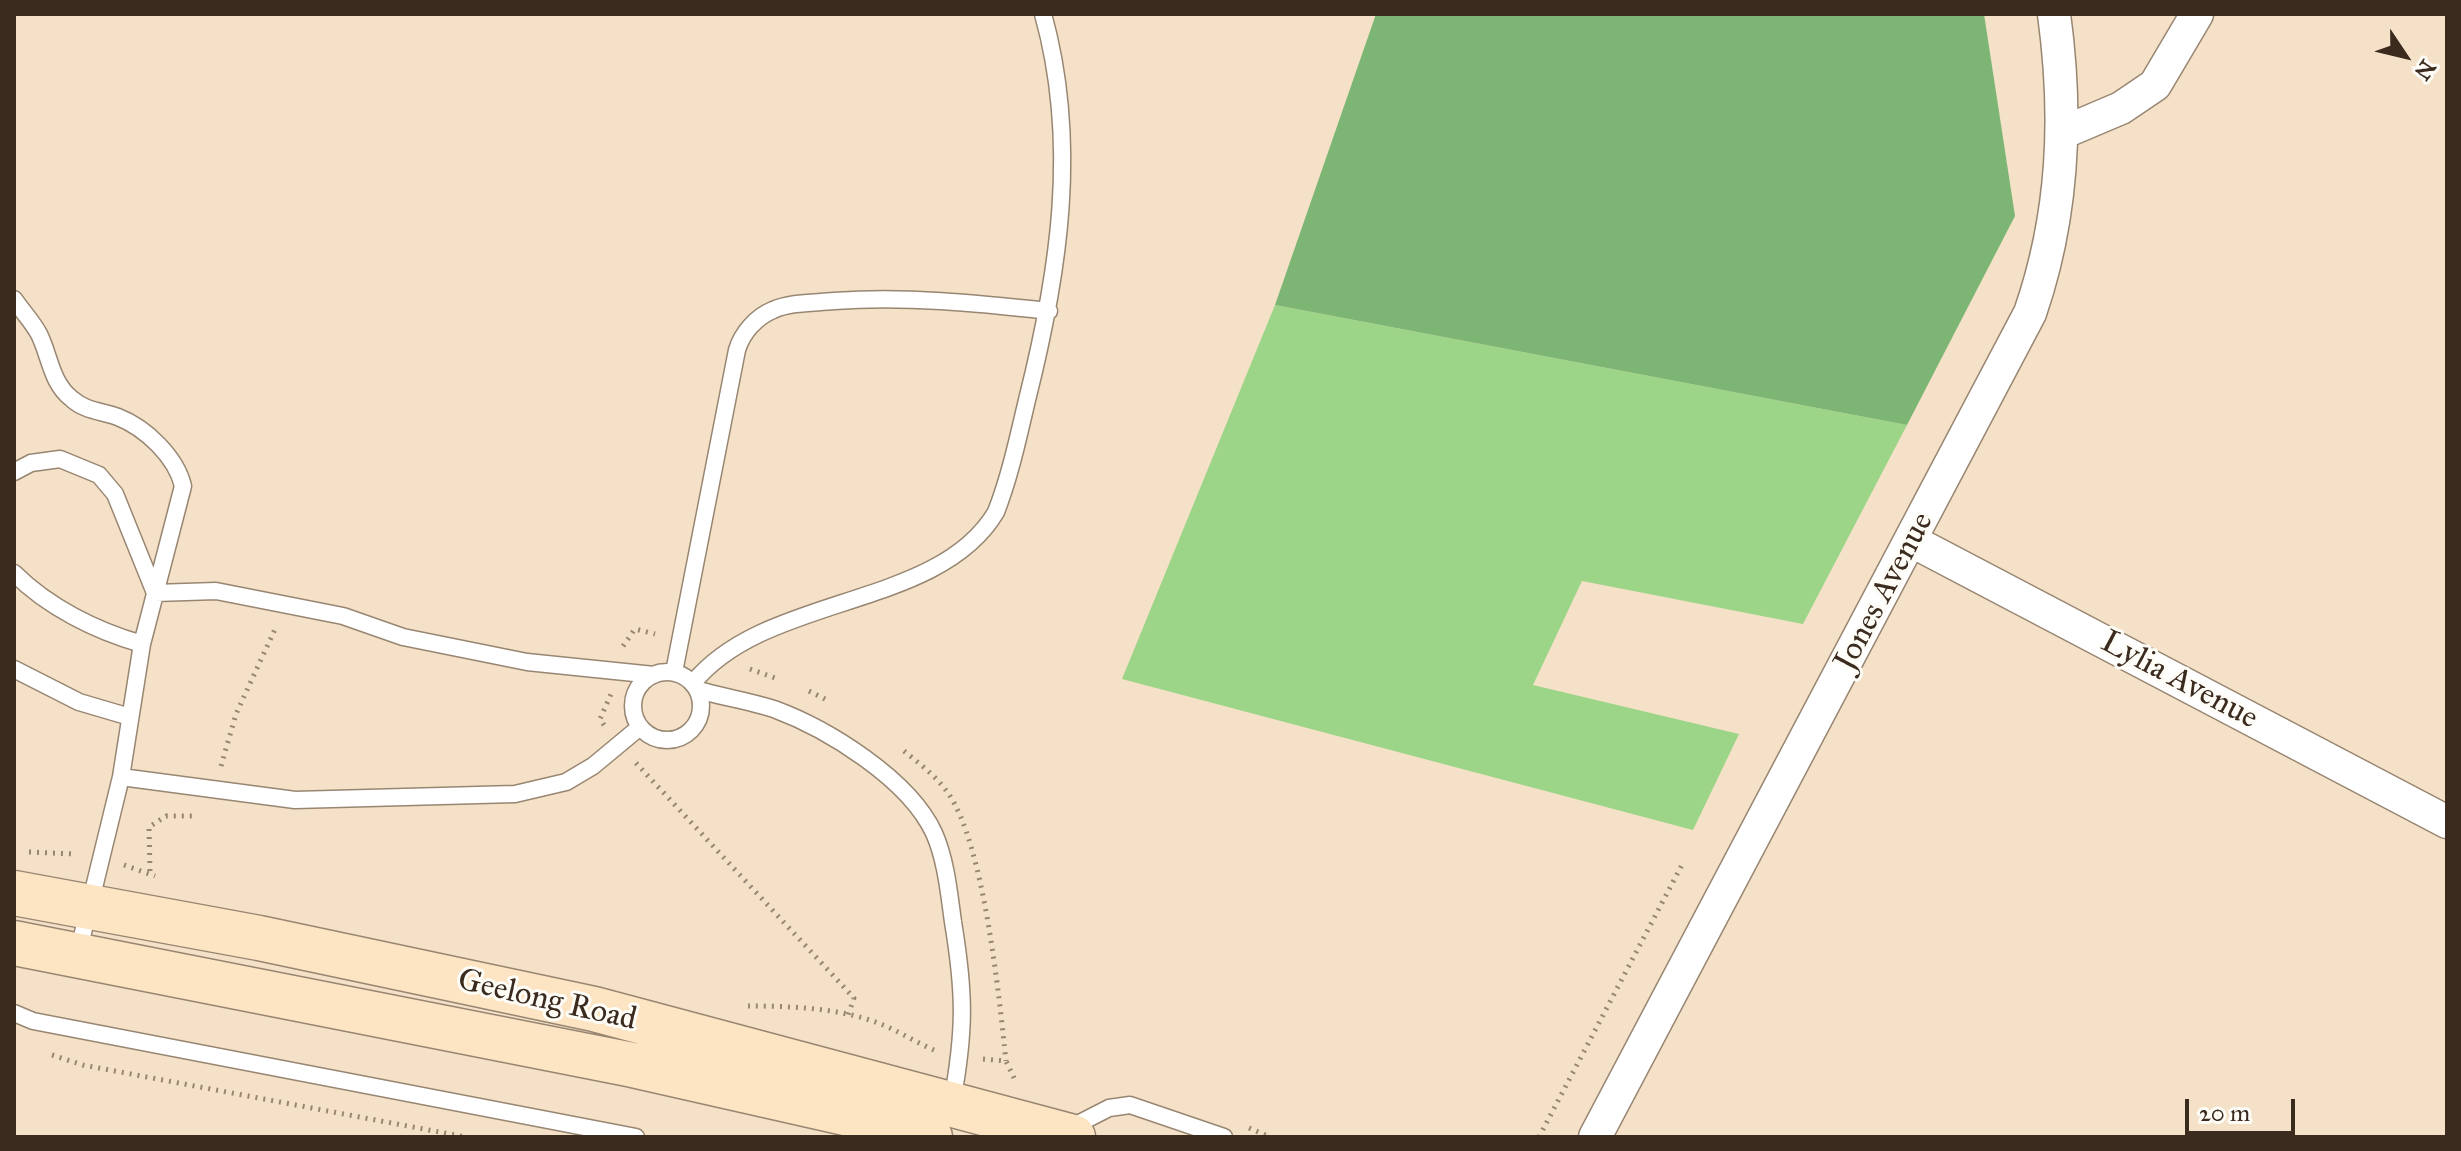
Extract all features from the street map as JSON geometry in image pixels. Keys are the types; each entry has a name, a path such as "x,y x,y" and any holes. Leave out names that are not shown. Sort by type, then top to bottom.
{"main road":[{"name":"Geelong Road","path":"14,893 92,905 594,1009 941,1120"},
{"name":"Geelong Road","path":"14,943 78,953 769,1095 1066,1135"}],"street":[{"name":"Jones Avenue","path":"1595,1137 2030,313 2056,216 2062,133 2062,77 2054,14"},
{"path":"2062,133 2121,108 2155,85 2197,14"},
{"name":"Lylia Avenue","path":"1912,541 2447,822"}],"lane":[{"path":"654,675 636,693 634,710 640,727 663,740 682,736 691,731 701,713 695,686 710,663 769,630 952,560 978,538 996,512 1007,480 1049,311 1061,206 1063,139 1057,74 1043,14"},
{"path":"674,672 737,350 754,322 784,307 884,298 940,300 1049,311"},
{"path":"16,303 37,331 58,383 68,396 80,405 128,421 164,451 180,472 183,494 142,644 121,777 78,953"},
{"path":"14,472 40,460 60,459 99,475 115,494 155,593"},
{"path":"14,573 33,590 85,623 142,644"},
{"path":"155,593 203,590 282,604 357,620 403,637 527,662 654,675 674,672 695,686 769,708 836,740 900,789 929,824 941,853 962,976 965,1026 941,1120"},
{"path":"14,669 79,702 130,717"},
{"path":"121,777 295,800 515,794 566,782 640,727"},
{"path":"14,1013 45,1024 636,1137"},
{"path":"1066,1135 1109,1108 1130,1105 1224,1137"}],"path":[{"path":"150,871 149,827 166,816 214,817 231,729 273,639 282,604"},
{"path":"682,641 635,629 625,639 600,719 637,765 854,998 848,1015"},
{"path":"724,654 786,682"},
{"path":"799,687 833,703"},
{"path":"895,744 941,784 967,831 1000,1001 1006,1061"},
{"path":"14,850 65,851"},
{"path":"1539,1137 1684,861"},
{"path":"44,1052 83,1065 466,1137"}],"green space":[{"path":"1376,14 1984,14 2015,216 1907,425 1275,305"},
{"path":"1275,305 1907,425 1803,624 1582,581 1533,685 1739,734 1693,830 1122,679"}]}
